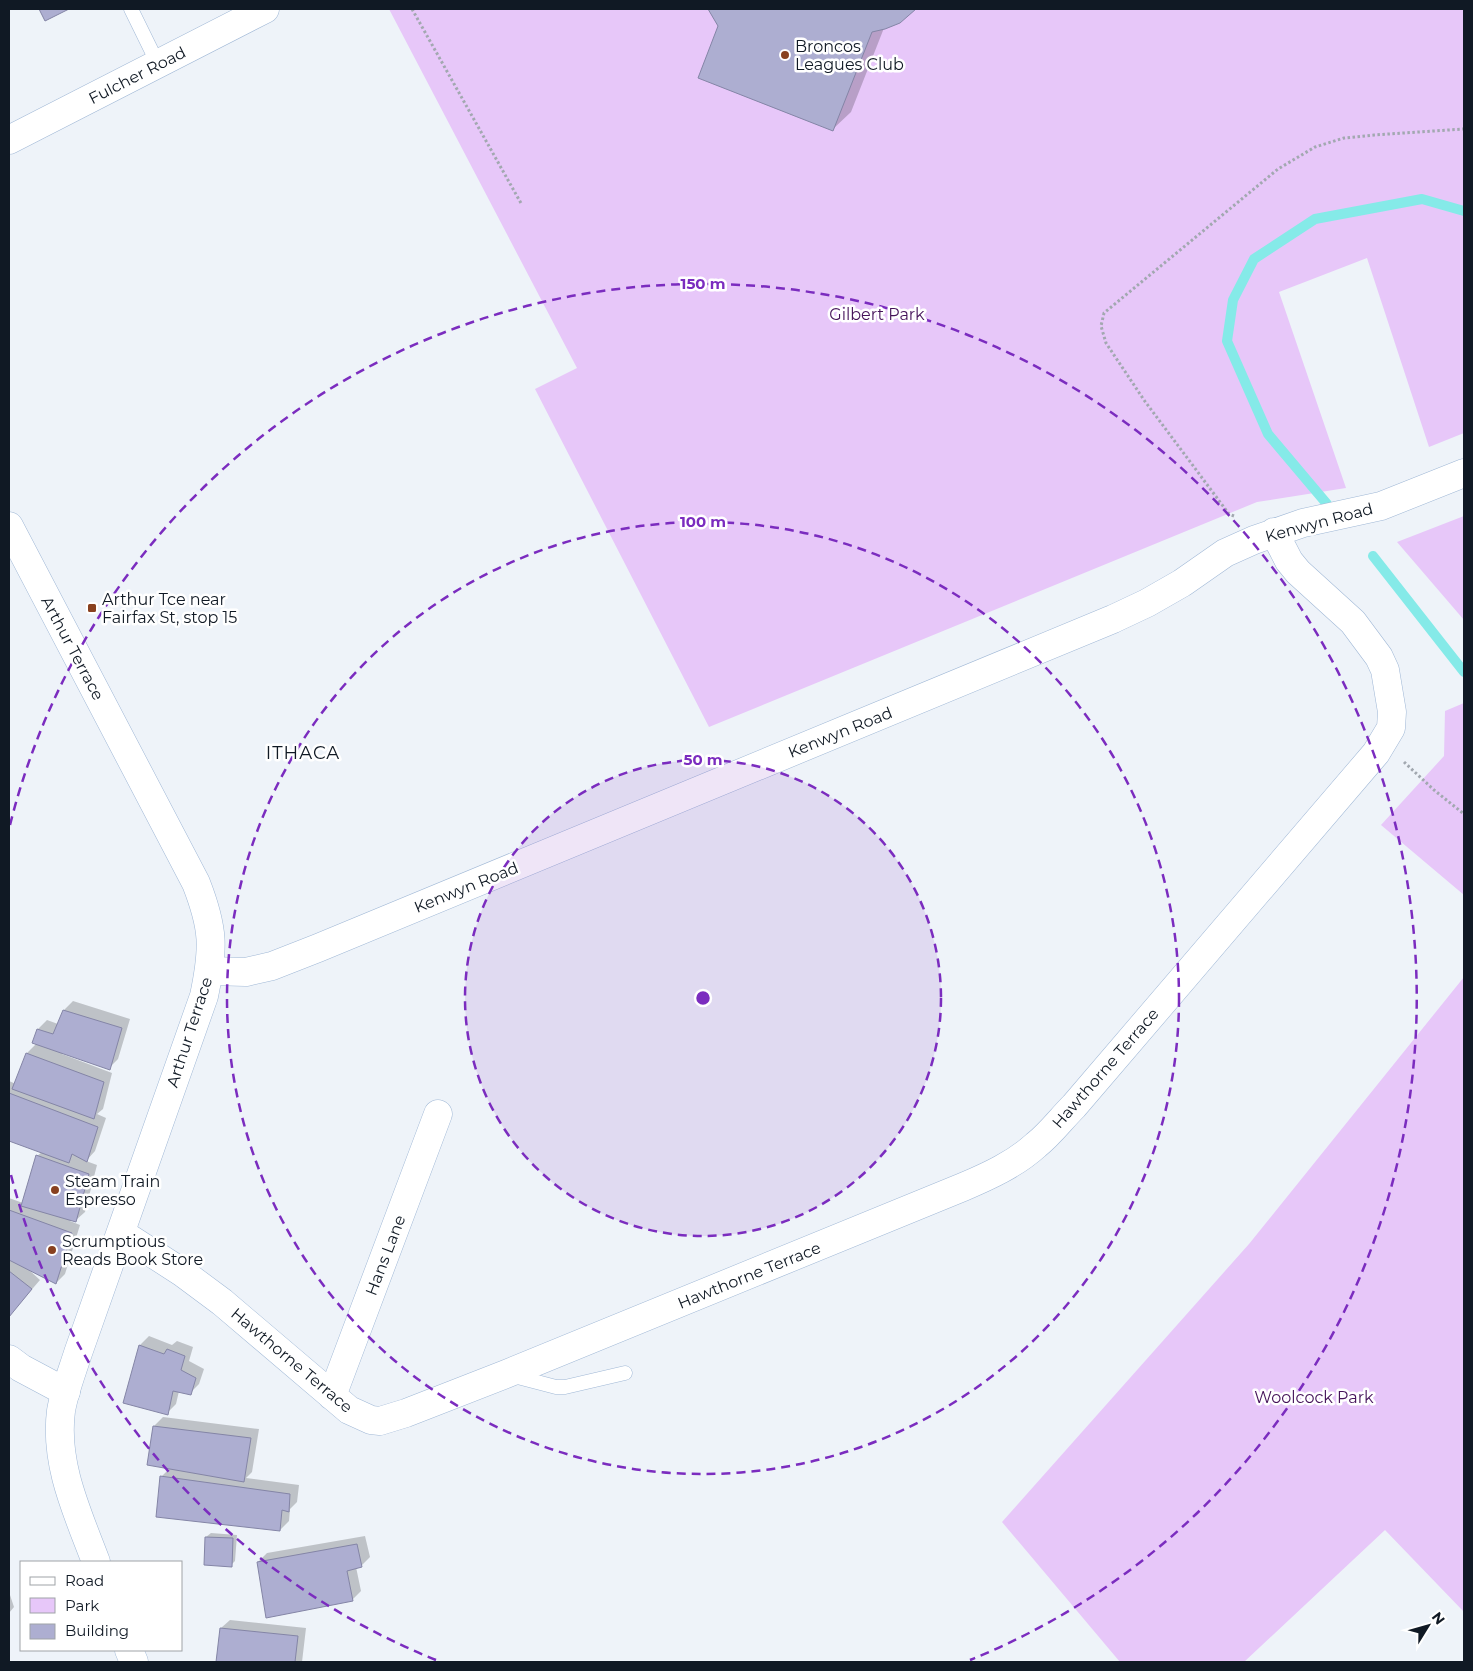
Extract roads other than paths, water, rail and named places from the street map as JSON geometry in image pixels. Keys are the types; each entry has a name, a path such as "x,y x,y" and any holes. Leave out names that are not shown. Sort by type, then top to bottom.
{"street":[{"name":"Fulcher Road","path":"9,140 265,9"},
{"name":"Kenwyn Road","path":"209,971 246,972 272,966 318,948 1113,619 1147,603 1182,583 1225,552 1274,532 1303,523 1381,506 1464,473"},
{"name":"Arthur Terrace","path":"9,526 196,883 210,926 212,947 204,996 78,1353 61,1410 62,1463 70,1492 96,1561"},
{"name":"Hawthorne Terrace","path":"121,1233 183,1273 222,1302 349,1410 371,1420 380,1421 406,1413 506,1374 963,1188 1019,1159 1037,1145 1074,1106 1376,753 1391,728 1392,712 1384,670 1379,656 1354,622 1298,572 1289,561 1274,532"},
{"name":"Hans Lane","path":"332,1396 438,1114"},
{"path":"9,1359 66,1392"}],"lane":[{"path":"131,9 158,64"},
{"path":"506,1374 556,1387 565,1387 625,1373"}],"waterway":[{"path":"1327,504 1268,434 1227,341 1233,300 1254,259 1315,219 1422,199 1464,211"},
{"path":"1373,556 1464,672"}],"place":[{"name":"Broncos Leagues Club","path":"785,55"},
{"name":"Arthur Tce near Fairfax St, stop 15","path":"92,608"},
{"name":"Steam Train Espresso","path":"55,1190"},
{"name":"Scrumptious Reads Book Store","path":"52,1250"}],"district":[{"name":"ITHACA","path":"303,753"}],"park label":[{"name":"Gilbert Park","path":"877,314"},
{"name":"Woolcock Park","path":"1314,1397"}]}
